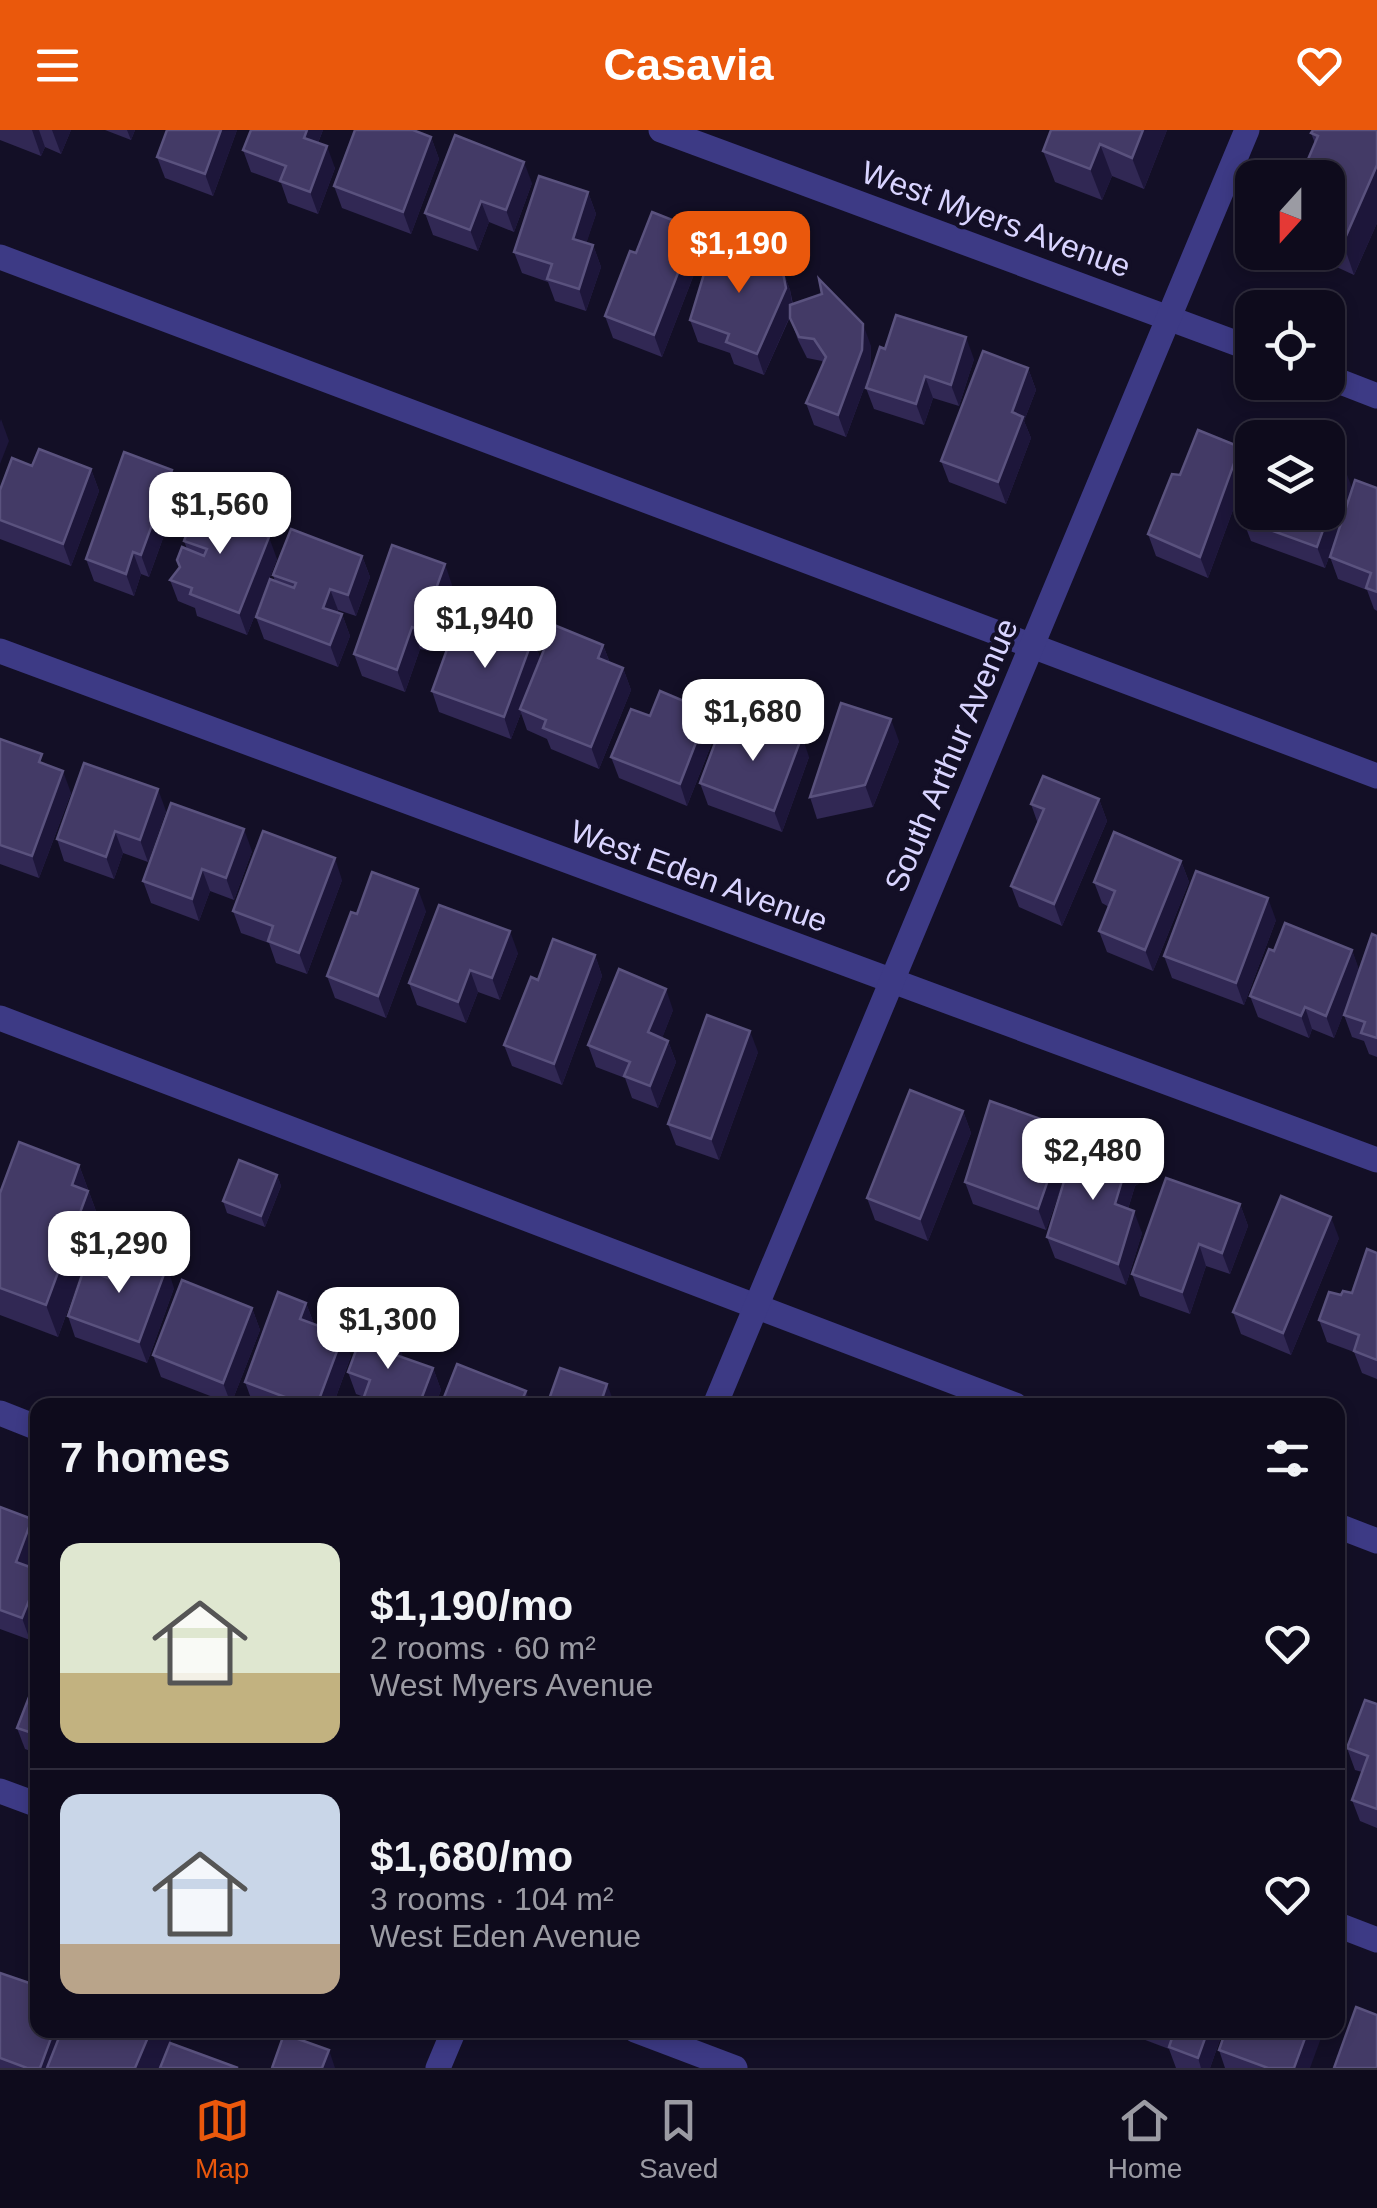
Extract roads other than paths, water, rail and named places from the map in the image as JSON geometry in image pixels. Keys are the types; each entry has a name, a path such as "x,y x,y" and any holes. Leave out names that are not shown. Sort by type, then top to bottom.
{"street":[{"name":"West Myers Avenue","path":"661,130 1235,343"},
{"name":"South Arthur Avenue","path":"718,1398 1247,130"},
{"path":"0,256 1377,776"},
{"path":"1345,384 1377,396"},
{"name":"West Eden Avenue","path":"0,651 1377,1160"},
{"path":"0,1018 995,1398"},
{"path":"0,1413 30,1425"},
{"path":"1345,1529 1377,1541"},
{"path":"0,1792 30,1803"},
{"path":"1345,1928 1377,1940"},
{"path":"438,2068 451,2038"},
{"path":"655,2038 735,2068"}]}
